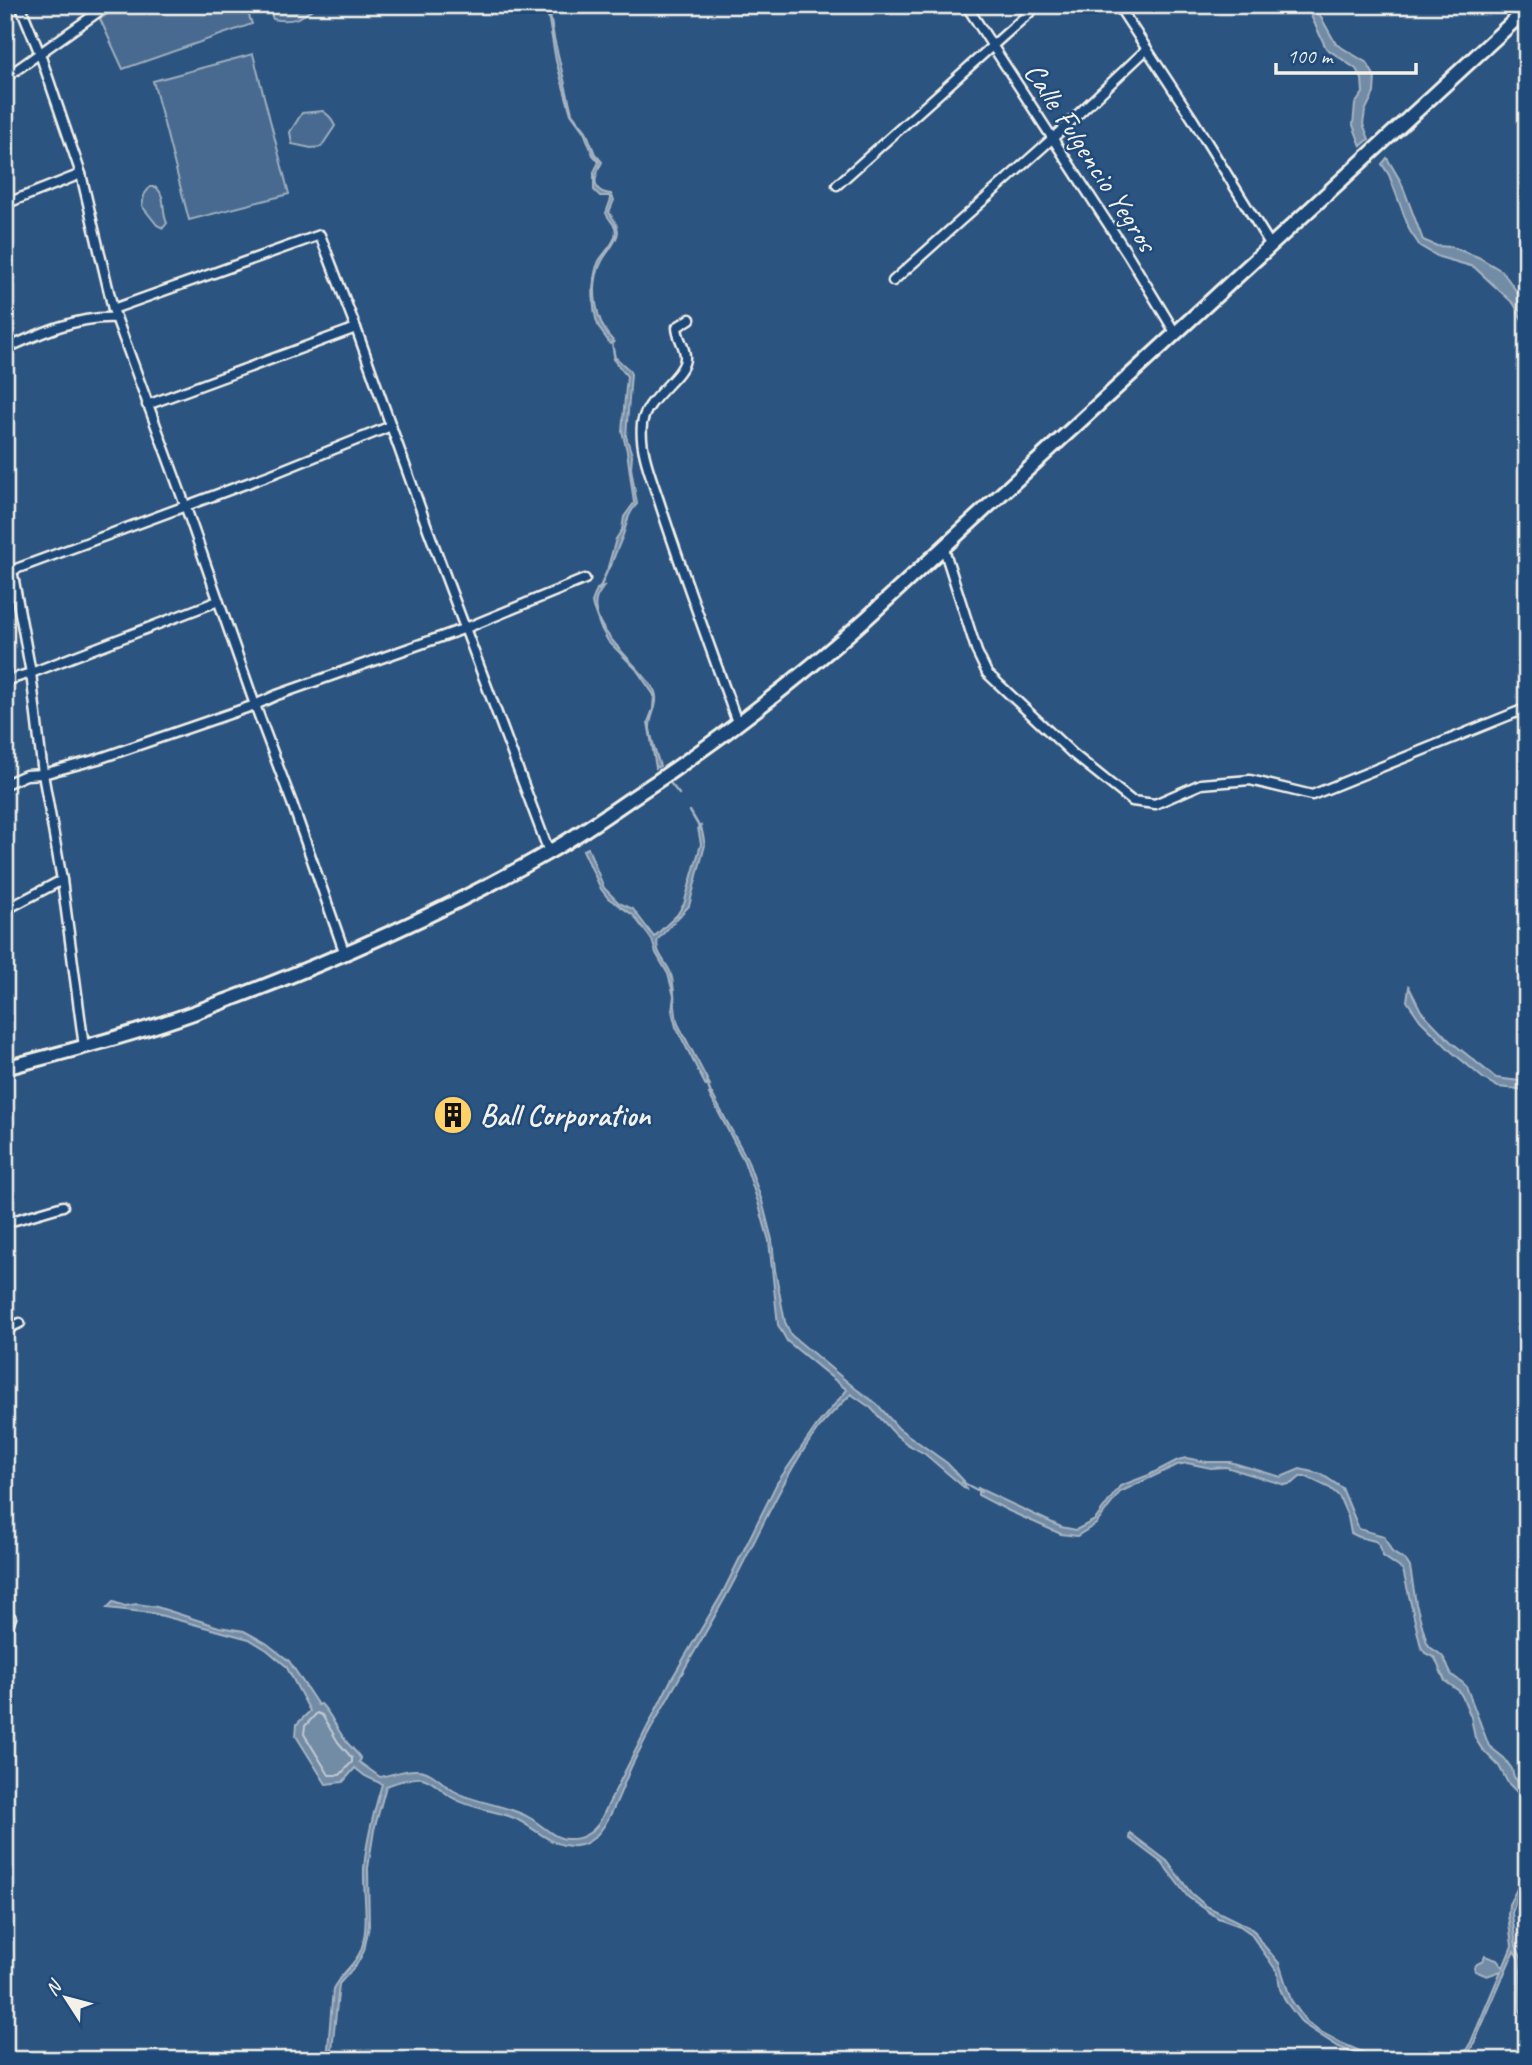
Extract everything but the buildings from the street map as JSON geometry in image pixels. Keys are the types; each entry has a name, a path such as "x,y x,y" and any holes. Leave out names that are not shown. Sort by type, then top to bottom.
{"highway":[{"path":"5,1068 191,1014 345,954 549,852 678,768 807,672 944,549 1270,244 1526,12"}],"street":[{"path":"20,5 40,54 81,174 114,313 345,954"},
{"path":"5,78 108,5"},
{"name":"Calle Fulgencio Yegros","path":"966,5 1054,138 1176,334"},
{"path":"837,185 1038,5"},
{"path":"1118,5 1270,244"},
{"path":"893,281 1054,138 1147,50"},
{"path":"5,204 81,174"},
{"path":"5,349 33,336 78,321 114,313 320,235 549,852"},
{"path":"690,319 677,327 686,360 647,408 642,423 643,441 646,460 676,551 738,725"},
{"path":"147,405 356,328"},
{"path":"84,1046 62,880 43,774 31,673 9,572 272,474 391,426"},
{"path":"944,549 977,652 987,673 1072,753 1132,801 1155,804 1201,784 1250,780 1312,795 1527,708"},
{"path":"5,784 26,775 43,774 98,759 255,705 466,628 585,579"},
{"path":"5,681 218,601"},
{"path":"5,910 62,880"},
{"path":"5,1223 63,1206"},
{"path":"5,1330 20,1324"},
{"path":"5,1609 11,1618 5,1632"}],"shaded area":[{"path":"122,5 245,5 252,24 123,69 100,19"},
{"path":"267,5 317,5 302,16 286,20 273,19"},
{"path":"253,54 289,194 189,220 153,81"},
{"path":"323,111 335,126 321,147 292,144 290,132 302,113"},
{"path":"150,187 156,187 162,195 167,223 163,228 157,225 142,206 144,195"}],"water":[{"path":"543,5 546,5 550,14 572,113 586,131 595,154 602,162 596,178 597,187 604,193 611,194 614,200 609,212 618,232 598,271 595,292 602,325 614,342 610,344 598,325 593,293 596,268 616,232 606,213 611,199 609,196 600,196 594,190 594,172 599,162 593,155 584,132 571,114 556,61 548,15"},
{"path":"1306,5 1314,5 1336,44 1367,63 1375,77 1374,93 1365,111 1363,124 1369,139 1361,146 1353,125 1355,104 1363,93 1362,79 1356,69 1326,48"},
{"path":"1387,158 1401,182 1423,240 1478,257 1502,271 1527,306 1527,329 1514,304 1474,267 1439,257 1420,246 1410,231 1389,175 1382,164"},
{"path":"616,358 631,374 626,436 632,455 631,468 637,504 630,515 611,566 608,567 624,517 634,503 622,431 627,376 613,359"},
{"path":"604,586 596,600 600,622 617,646 647,679 655,693 656,704 650,729 660,766 656,768 648,722 654,695 636,669 608,641 600,626 592,602 597,589"},
{"path":"701,826 705,845 689,906 658,939 657,944 671,974 678,1024 710,1085 706,1086 676,1027 672,1011 674,996 668,974 652,940 633,915 608,898 601,889 583,850 588,848 604,888 619,903 633,909 654,937 677,915 684,904 701,844 698,828"},
{"path":"1409,987 1421,1011 1450,1041 1496,1078 1527,1082 1527,1090 1498,1087 1484,1079 1452,1052 1420,1020 1407,1001"},
{"path":"709,1094 712,1094 747,1159 762,1201 772,1240 785,1322 791,1335 877,1404 898,1428 947,1463 964,1481 966,1489 925,1454 896,1435 871,1408 851,1394 818,1429 792,1469 726,1596 644,1742 606,1822 599,1833 581,1845 554,1842 514,1818 460,1802 422,1778 386,1786 374,1830 368,1868 369,1926 364,1951 357,1964 339,1984 331,2060 327,2060 333,1989 358,1955 364,1940 365,1858 382,1784 355,1768 343,1782 326,1784 296,1736 297,1724 310,1711 286,1666 267,1650 249,1639 152,1613 107,1608 113,1602 125,1606 137,1604 157,1607 219,1627 244,1631 266,1643 289,1661 318,1705 321,1704 359,1756 359,1762 380,1777 408,1770 422,1771 472,1799 521,1813 562,1838 585,1836 593,1830 671,1680 722,1594 777,1483 817,1425 847,1390 787,1341 778,1325 769,1241 758,1202 744,1161"},
{"path":"1186,1458 1230,1462 1281,1477 1300,1469 1321,1474 1342,1488 1359,1529 1384,1536 1392,1552 1410,1567 1416,1604 1427,1643 1442,1656 1452,1675 1466,1686 1489,1746 1504,1758 1514,1777 1527,1791 1527,1802 1508,1783 1499,1766 1482,1749 1475,1738 1471,1717 1459,1691 1445,1681 1435,1658 1425,1653 1421,1647 1403,1570 1383,1556 1379,1544 1375,1541 1351,1533 1339,1496 1330,1488 1307,1477 1300,1477 1285,1485 1226,1467 1211,1468 1187,1463 1177,1465 1120,1492 1096,1524 1077,1536 1061,1534 978,1495 978,1488 1061,1527 1076,1530 1095,1520 1120,1486"},
{"path":"1130,1833 1167,1861 1191,1893 1206,1906 1255,1932 1279,1963 1291,2000 1306,2021 1341,2043 1381,2060 1369,2060 1339,2047 1303,2024 1286,2002 1280,1989 1278,1973 1250,1933 1218,1918 1188,1897 1162,1863 1129,1838"},
{"path":"1527,1870 1512,1913 1516,1946 1523,1961 1522,2002 1527,2023 1520,2011 1519,1959 1514,1951 1465,2060 1461,2060 1462,2056 1437,2060 1449,2054 1465,2052 1471,2042 1501,1971 1487,1976 1474,1968 1485,1956 1497,1960 1503,1968 1512,1946 1509,1904"}],"waterway":[{"path":"612,342 615,360"},
{"path":"599,590 610,564"},
{"path":"668,780 679,794"},
{"path":"690,811 701,830"},
{"path":"707,1083 712,1097"},
{"path":"962,1482 981,1492"}],"place":[{"name":"Ball Corporation","path":"453,1115"}]}
